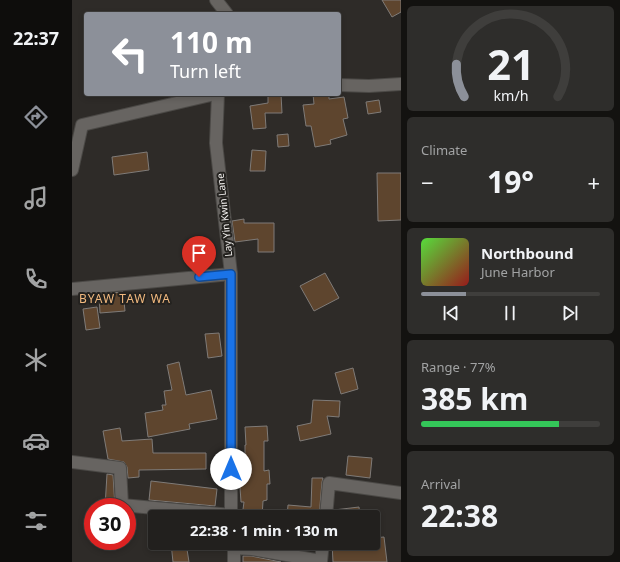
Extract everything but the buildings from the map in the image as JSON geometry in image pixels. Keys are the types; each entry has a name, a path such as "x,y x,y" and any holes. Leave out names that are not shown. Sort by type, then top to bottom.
{"street":[{"path":"216,0 225,12"},
{"path":"341,85 369,86 401,84"},
{"path":"72,170 82,125 206,96"},
{"name":"Lay Yin Kwin Lane","path":"218,96 216,143 231,274 231,510"},
{"path":"72,289 231,274"},
{"path":"72,462 120,468 122,505 172,510"},
{"path":"327,510 329,483 401,494"},
{"path":"234,550 234,562"},
{"path":"258,550 321,561 322,550"}],"district":[{"name":"BYAW TAW WA","path":"125,298"}],"route":[{"path":"199,277 231,274 231,469"}]}
